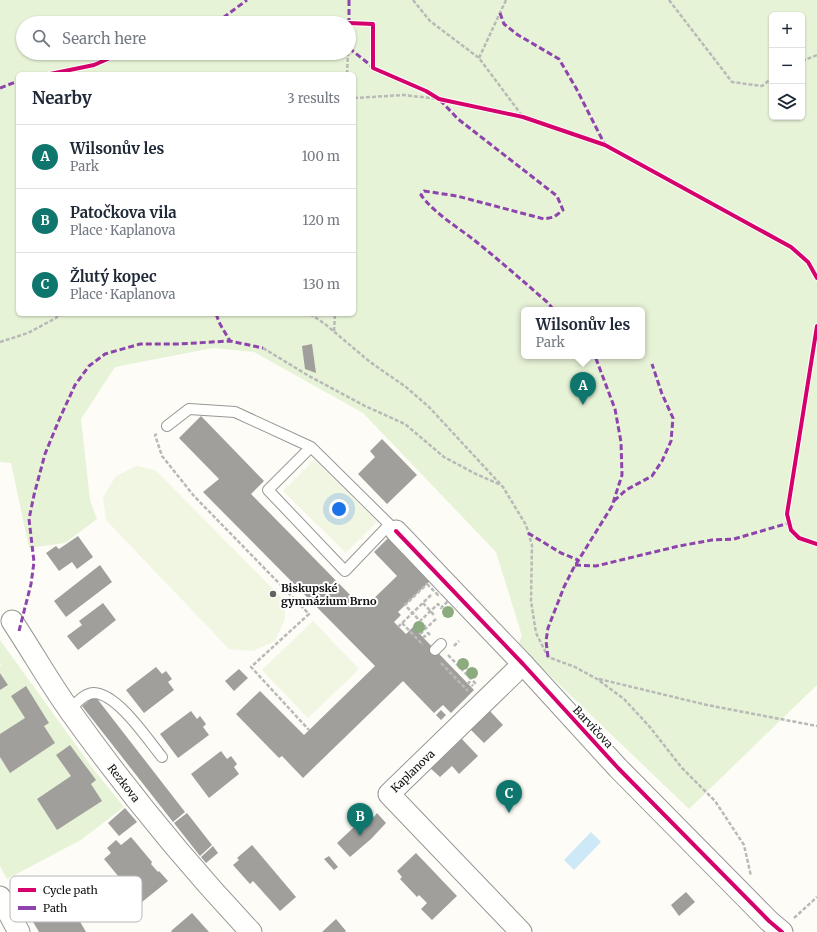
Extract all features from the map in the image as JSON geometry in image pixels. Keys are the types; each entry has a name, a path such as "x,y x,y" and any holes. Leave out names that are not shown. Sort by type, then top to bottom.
{"street":[{"name":"Barvičova","path":"393,528 523,664 618,768 769,921 781,931"},
{"name":"Rezkova","path":"12,622 69,710 137,801 251,932"},
{"name":"Kaplanova","path":"521,932 388,794 523,664"},
{"path":"0,897 10,915"},
{"path":"14,922 19,932"}],"lane":[{"path":"167,426 189,408 235,412 311,447 393,528 345,571 268,490 311,447"},
{"path":"69,710 85,696 94,693 110,699 124,710 162,757"}],"path":[{"path":"413,0 430,21 479,58 523,117"},
{"path":"479,58 506,0"},
{"path":"669,0 732,82 762,86 769,80"},
{"path":"356,24 373,24 373,68"},
{"path":"805,60 817,56"},
{"path":"347,72 348,60"},
{"path":"356,98 403,95 439,99"},
{"path":"0,342 28,333 58,316"},
{"path":"313,316 334,331 370,362 406,387 429,407 503,487 526,525 532,544 531,601 536,633 548,657 575,667 597,679 624,699 649,726 682,768 716,801 744,845 753,883"},
{"path":"334,331 335,316"},
{"path":"263,348 365,406 405,424 444,456 503,487"},
{"path":"167,426 155,435 162,456 194,496 309,614 251,667 309,730"},
{"path":"427,584 438,595 442,591 450,599 442,608 438,604 430,611 420,621 405,605 427,584"},
{"path":"398,627 435,592"},
{"path":"423,603 434,615"},
{"path":"428,633 424,637 421,633 437,618"},
{"path":"402,623 425,646"},
{"path":"414,626 419,632 425,626 427,628"},
{"path":"460,641 446,653 478,686"},
{"path":"437,651 468,691 464,694"},
{"path":"597,679 707,705 817,726"},
{"path":"781,931 817,896"}],"green space":[{"path":"0,0 817,0 817,685 689,809 518,645 522,636 496,552 363,413 254,352 213,348 115,367 81,419 90,500 97,519 65,543 29,548 11,463 0,462"},
{"path":"314,460 377,522 346,553 283,491"},
{"path":"137,466 155,470 285,601 285,619 275,641 253,651 229,649 106,520 103,497 116,476"},
{"path":"313,621 359,669 308,718 262,670"},
{"path":"0,640 94,770 124,807 81,840 13,876 10,876 7,879 0,866 0,690 8,685 0,673"}],"water":[{"path":"591,832 601,842 574,870 564,860"}],"building":[{"path":"312,344 316,373 305,369 302,346"},
{"path":"201,416 264,481 251,494 358,603 362,599 368,604 397,576 374,552 389,537 431,580 398,612 401,615 394,622 406,634 413,627 474,690 451,713 443,705 434,713 403,681 303,778 282,756 279,758 236,714 260,691 304,735 375,666 203,492 219,479 179,438"},
{"path":"382,439 417,475 387,504 358,474 375,457 370,451"},
{"path":"78,536 93,557 77,569 72,562 59,571 46,553 56,546 59,549"},
{"path":"100,565 112,582 66,617 54,601"},
{"path":"103,603 116,620 78,650 67,636 82,625 79,621"},
{"path":"156,667 162,674 166,671 172,679 168,682 174,690 144,713 126,690"},
{"path":"239,669 248,678 234,691 225,681"},
{"path":"0,673 8,685 0,690"},
{"path":"26,686 49,723 44,726 55,743 10,773 0,757 0,734 25,718 11,696"},
{"path":"95,696 185,812 173,822 82,706"},
{"path":"441,710 446,715 441,720 436,715"},
{"path":"489,710 503,725 484,743 468,727"},
{"path":"191,711 197,719 200,716 206,724 203,727 209,735 178,758 160,734"},
{"path":"459,736 478,756 459,774 452,766 440,777 428,766"},
{"path":"70,745 96,780 91,784 102,801 57,830 37,799 71,776 56,755"},
{"path":"221,751 227,759 231,756 237,764 234,767 239,774 209,798 191,774"},
{"path":"125,808 137,822 119,836 108,823"},
{"path":"187,813 212,845 200,856 174,823"},
{"path":"369,813 374,817 377,813 386,823 371,839 350,857 337,843"},
{"path":"131,837 152,862 151,864 168,881 142,902 142,876 118,876 104,859 111,853 107,848 116,840 121,845"},
{"path":"252,845 296,897 280,911 253,881 250,884 233,865 239,860 237,858"},
{"path":"213,846 218,853 206,863 201,857"},
{"path":"416,853 457,896 432,920 421,909 427,903 419,895 417,897 400,879 402,877 397,871"},
{"path":"329,856 338,867 334,870 324,859"},
{"path":"686,892 695,902 679,916 671,905"},
{"path":"192,913 209,932 171,931"},
{"path":"336,919 346,931 345,932 322,932"},
{"path":"33,922 80,922 86,932 39,932"}],"marked path":[{"path":"225,16 247,0"},
{"path":"349,0 349,16"},
{"path":"500,13 504,24 518,35 559,59 576,88 605,145"},
{"path":"356,54 374,68"},
{"path":"0,88 16,82"},
{"path":"440,100 458,119 557,196 563,210 554,217 544,219 457,196 424,191 421,195 439,214 493,255 551,307"},
{"path":"217,316 230,341"},
{"path":"19,631 31,584 34,562 29,519 34,495 45,454 59,420 75,385 89,366 105,354 140,344 177,344 230,341 263,348"},
{"path":"548,657 546,641 548,628 564,587 573,569 612,506 622,475 621,442 615,409 596,359"},
{"path":"614,501 626,490 652,476 662,461 671,441 673,418 662,394 652,364"},
{"path":"575,565 596,566 679,546 712,540 734,539 789,523"},
{"path":"528,533 561,553 578,560"}],"cycle path":[{"path":"356,23 373,24 373,68 426,91 439,99 523,117 605,145 791,247 808,262 817,278"},
{"path":"60,72 94,65 105,60"},
{"path":"817,326 787,514 791,530 799,538 817,544"},
{"path":"396,531 523,664 618,768 769,921 782,932"}],"place":[{"name":"Wilsonův les","path":"583,405"},
{"name":"Biskupské gymnázium Brno","path":"273,594"},
{"name":"Žlutý kopec","path":"509,813"},
{"name":"Patočkova vila","path":"360,836"}]}
